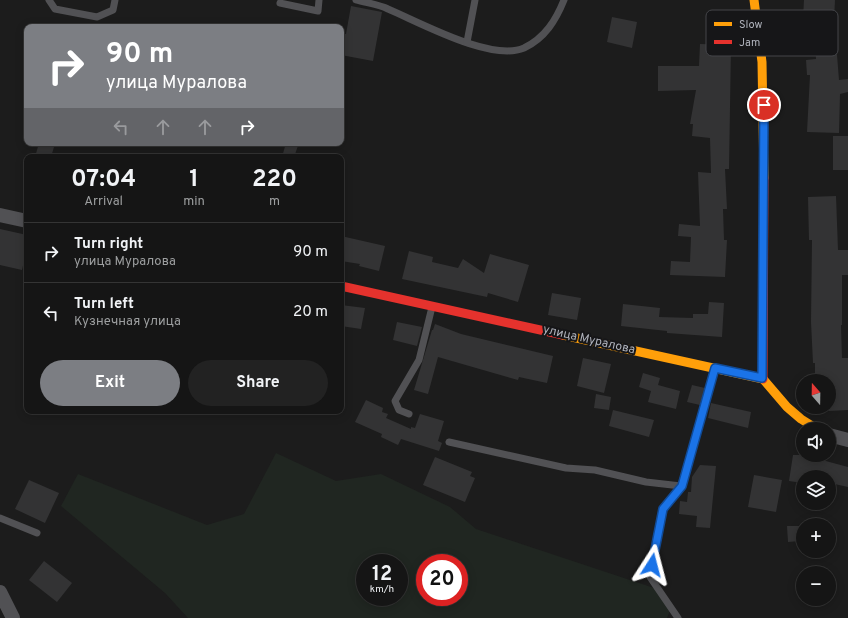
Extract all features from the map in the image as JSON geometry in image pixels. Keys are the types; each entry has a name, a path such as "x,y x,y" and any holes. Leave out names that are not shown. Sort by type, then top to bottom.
{"street":[{"path":"754,0 755,10"},
{"path":"761,56 764,119 762,378 779,401 803,422"},
{"path":"0,215 24,220"},
{"name":"улица Муралова","path":"344,287 762,378"},
{"path":"836,437 848,440"},
{"path":"0,592 13,618"}],"lane":[{"path":"49,0 55,9 97,17 113,10 115,0"},
{"path":"280,3 318,11 319,0"},
{"path":"356,0 387,8 446,36 501,50 523,48 540,38 555,21 564,0"},
{"path":"467,42 475,0"},
{"path":"409,414 399,410 395,401 419,360 433,305"},
{"path":"678,618 650,577 663,509 682,486 715,368"},
{"path":"449,442 566,468 595,470 646,482 682,486"},
{"path":"0,518 37,533"}],"shaded area":[{"path":"276,453 336,481 381,474 450,507 476,529 654,588 671,608 667,618 188,618 165,593 61,506 78,474 207,525 244,514"}],"building":[{"path":"804,0 835,0 834,10 803,10"},
{"path":"351,6 382,12 373,61 344,56 344,34 346,34"},
{"path":"612,17 637,22 632,48 607,42"},
{"path":"700,44 706,44 706,56 731,56 729,169 725,169 727,209 723,209 724,240 727,240 725,277 670,275 671,261 690,262 691,237 678,236 679,224 700,226 698,172 711,173 710,138 692,136 693,124 690,124 696,90 658,91 658,66 699,66"},
{"path":"816,56 837,56 839,80 848,79 848,92 840,94 839,133 807,132 810,75 807,75 806,60 816,59"},
{"path":"833,136 848,136 848,170 833,170"},
{"path":"38,146 54,147 52,154 36,154"},
{"path":"285,146 298,146 295,154 283,154"},
{"path":"836,196 838,250 848,250 848,275 842,275 841,325 842,358 848,358 848,410 836,411 836,374 815,374 811,322 812,240 809,240 808,197"},
{"path":"0,229 24,234 24,261 22,270 0,265"},
{"path":"344,237 385,246 379,271 359,266 360,264 344,261"},
{"path":"409,251 433,257 432,262 458,268 463,259 484,273 490,254 529,265 518,302 488,293 487,297 402,279"},
{"path":"552,293 581,298 577,320 548,315"},
{"path":"709,302 724,303 722,337 667,333 667,331 621,326 623,304 660,308 659,317 693,318 693,314 708,314"},
{"path":"344,305 365,308 361,329 344,326"},
{"path":"397,322 422,327 417,346 393,340"},
{"path":"435,324 461,334 553,356 547,383 519,377 518,380 438,357 428,394 414,390"},
{"path":"583,358 611,364 604,393 577,386"},
{"path":"643,373 660,378 658,385 680,391 676,409 648,402 651,391 639,387"},
{"path":"692,385 705,388 700,405 687,402"},
{"path":"596,394 611,397 609,410 594,408"},
{"path":"366,400 383,408 382,412 388,414 386,418 411,429 411,427 415,428 420,414 444,421 438,441 442,443 439,451 401,439 398,445 381,437 382,434 355,422"},
{"path":"711,403 751,412 748,428 708,418"},
{"path":"613,410 654,420 649,437 609,426"},
{"path":"793,455 796,455 796,462 829,462 848,467 848,487 836,484 836,470 796,470 796,482 789,481"},
{"path":"435,457 472,472 470,476 475,478 465,502 423,485"},
{"path":"700,465 716,466 710,528 696,527 697,516 679,514 680,501 687,502 688,492 691,492 692,477"},
{"path":"754,475 782,480 776,512 748,507"},
{"path":"29,480 59,493 45,523 15,509"},
{"path":"787,526 796,526 796,541 788,542"},
{"path":"44,561 72,583 57,602 29,580"}],"traffic: slow":[{"path":"754,0 755,10"},
{"path":"761,56 764,178"},
{"path":"563,335 763,379 787,407 806,422"}],"traffic: jam":[{"path":"763,379 764,178"},
{"path":"344,287 563,335"}],"route":[{"path":"652,565 655,542 663,509 682,486 715,368 762,378 764,105"}]}
